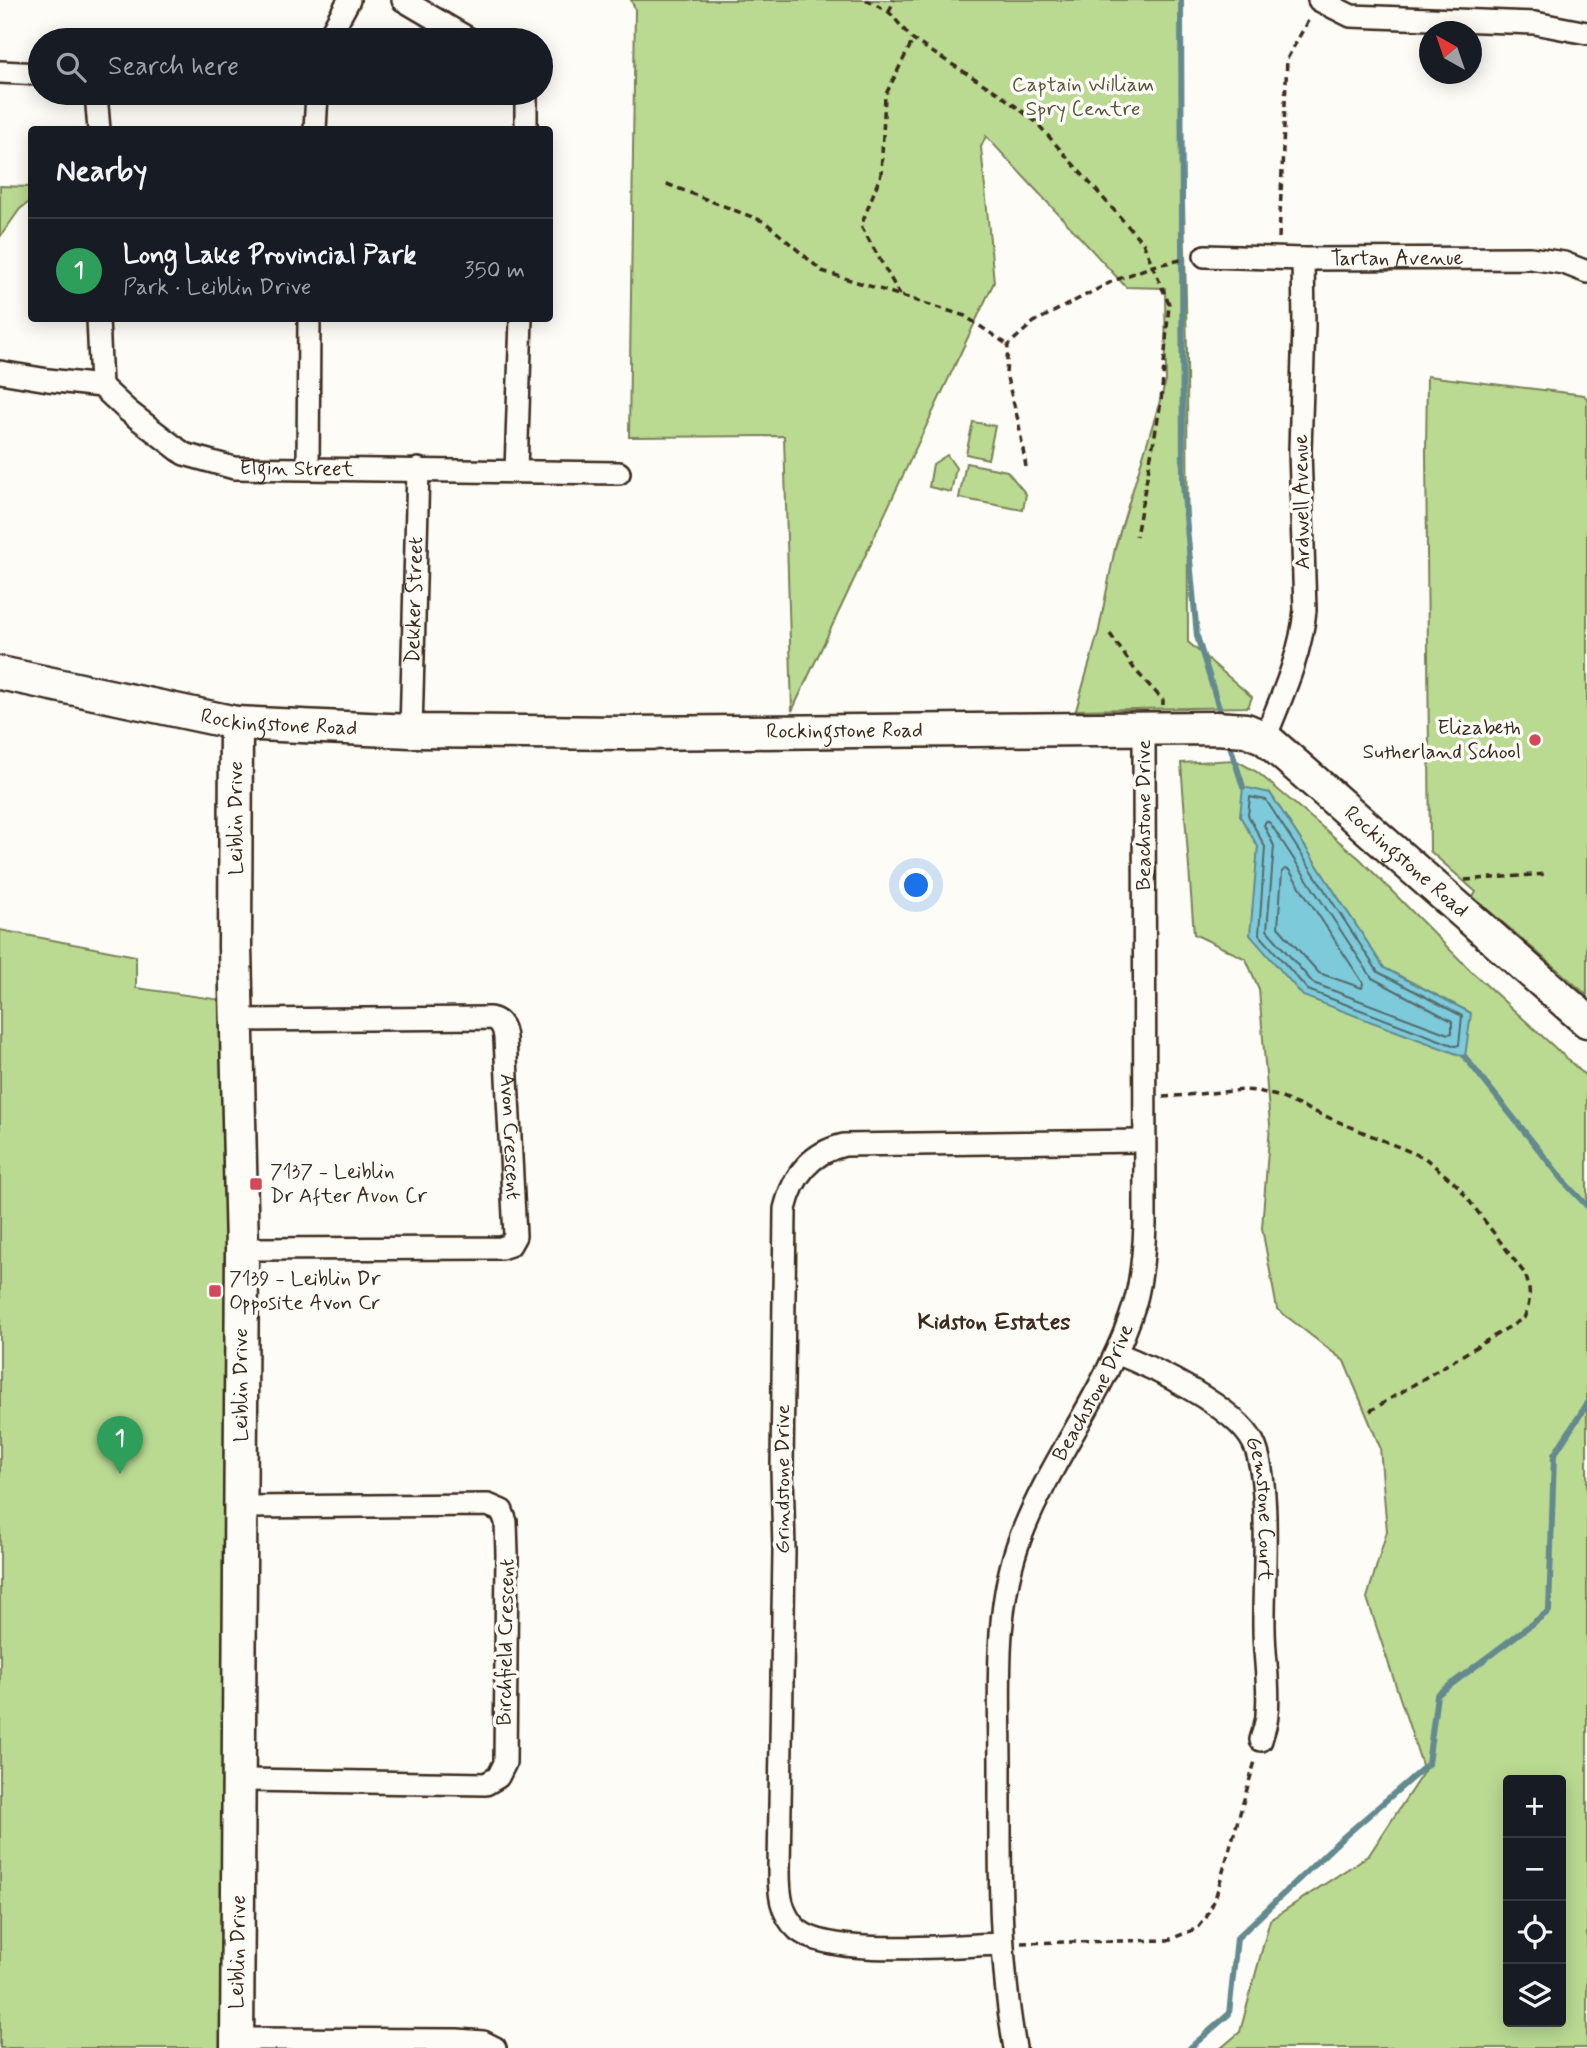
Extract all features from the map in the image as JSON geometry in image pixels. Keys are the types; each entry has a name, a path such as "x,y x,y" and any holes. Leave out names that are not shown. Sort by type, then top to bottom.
{"street":[{"path":"334,28 349,0"},
{"path":"403,0 451,28"},
{"path":"1316,6 1351,16 1535,23 1587,33"},
{"path":"0,72 28,73"},
{"path":"97,105 99,126"},
{"path":"315,126 316,105"},
{"path":"526,105 526,126"},
{"name":"Tartan Avenue","path":"1205,256 1278,259 1530,258 1564,263 1587,272"},
{"name":"Ardwell Avenue","path":"1265,738 1295,662 1305,610 1300,450 1303,259"},
{"path":"0,372 101,386 98,322"},
{"path":"308,467 309,322"},
{"path":"516,471 522,322"},
{"name":"Elgin Street","path":"101,386 128,411 184,454 234,468 619,473"},
{"name":"Dekker Street","path":"411,731 418,469"},
{"name":"Rockingstone Road","path":"0,673 236,723 411,731 624,733 1154,728 1246,730 1265,738 1587,1021"},
{"name":"Leiblin Drive","path":"236,723 236,1020 242,1249 237,2043"},
{"name":"Beachstone Drive","path":"1015,2048 1005,1987 1002,1944 1000,1664 1006,1588 1030,1515 1116,1353 1135,1302 1141,1277 1154,728"},
{"name":"Avon Crescent","path":"236,1020 490,1018 499,1022 505,1031 515,1236 510,1245 501,1248 242,1249"},
{"name":"Grindstone Drive","path":"1002,1944 882,1947 828,1943 799,1930 788,1919 782,1905 779,1870 784,1551 782,1455 785,1209 789,1190 804,1167 827,1151 844,1145 1143,1141"},
{"name":"Gemstone Court","path":"1116,1353 1169,1378 1229,1415 1253,1441 1259,1458 1264,1525 1267,1709 1261,1740"},
{"name":"Birchfield Crescent","path":"239,1507 488,1505 502,1511 507,1545 505,1763 498,1777 486,1784 240,1780"},
{"path":"237,2043 457,2040 483,2042 495,2048"}],"path":[{"path":"866,0 889,12 913,40 998,93 1035,121 1143,243 1169,304 1161,402 1136,536"},
{"path":"889,12 894,0"},
{"path":"1278,259 1287,59 1316,6"},
{"path":"901,297 860,226 881,174 885,96 913,40"},
{"path":"667,184 765,222 821,271 965,316 1008,345"},
{"path":"1026,467 1006,374 1008,345 1034,322 1113,281 1174,261"},
{"path":"1110,634 1135,670 1163,700 1154,728"},
{"path":"1427,883 1546,874"},
{"path":"1144,1097 1258,1091 1277,1096 1425,1158 1458,1186 1517,1264 1530,1287 1529,1306 1524,1318 1370,1411"},
{"path":"1002,1944 1168,1940 1198,1928 1215,1899 1261,1740"}],"green space":[{"name":"Captain William Spry Centre","path":"631,0 1180,0 1187,353 1188,642 1252,697 1248,707 1076,710 1099,630 1115,548 1166,381 1165,288 1126,287 986,136 981,147 994,282 792,711 784,436 629,437 635,9"},
{"path":"0,186 28,187 28,203 20,209 0,237"},
{"path":"1427,376 1584,395 1587,399 1587,995 1473,897 1476,892 1430,851"},
{"path":"973,422 995,426 988,459 966,454"},
{"path":"947,455 956,468 951,492 929,487 933,464"},
{"path":"966,463 1007,471 1026,494 1023,510 959,498"},
{"path":"1235,760 1257,772 1360,859 1472,972 1587,1077 1587,2048 1221,2048 1240,2032 1270,1920 1369,1855 1424,1771 1367,1598 1387,1531 1380,1447 1344,1361 1277,1309 1262,1228 1270,1125 1259,989 1246,959 1194,934 1181,763","holes":["1270,793 1384,968 1471,1013 1251,935 1258,847"]},
{"path":"0,930 136,956 136,988 236,1002 237,2048 0,2048"}],"water":[{"path":"1243,787 1270,793 1384,968 1471,1013 1465,1057 1303,996 1250,935 1258,847 1240,816"}],"waterway":[{"path":"1181,0 1183,484 1197,636 1222,718"},
{"path":"1228,739 1243,787"},
{"path":"1465,1057 1567,1185 1587,1206"},
{"path":"1190,2048 1229,2014 1237,1938 1339,1841 1428,1764 1437,1695 1549,1611 1554,1455 1587,1404"}],"place":[{"name":"Elizabeth Sutherland School","path":"1535,740"},
{"name":"7137 - Leiblin Dr After Avon Cr","path":"256,1184"},
{"name":"7139 - Leiblin Dr Opposite Avon Cr","path":"215,1291"},
{"name":"Long Lake Provincial Park","path":"120,1474"}],"district":[{"name":"Kidston Estates","path":"994,1323"}]}
